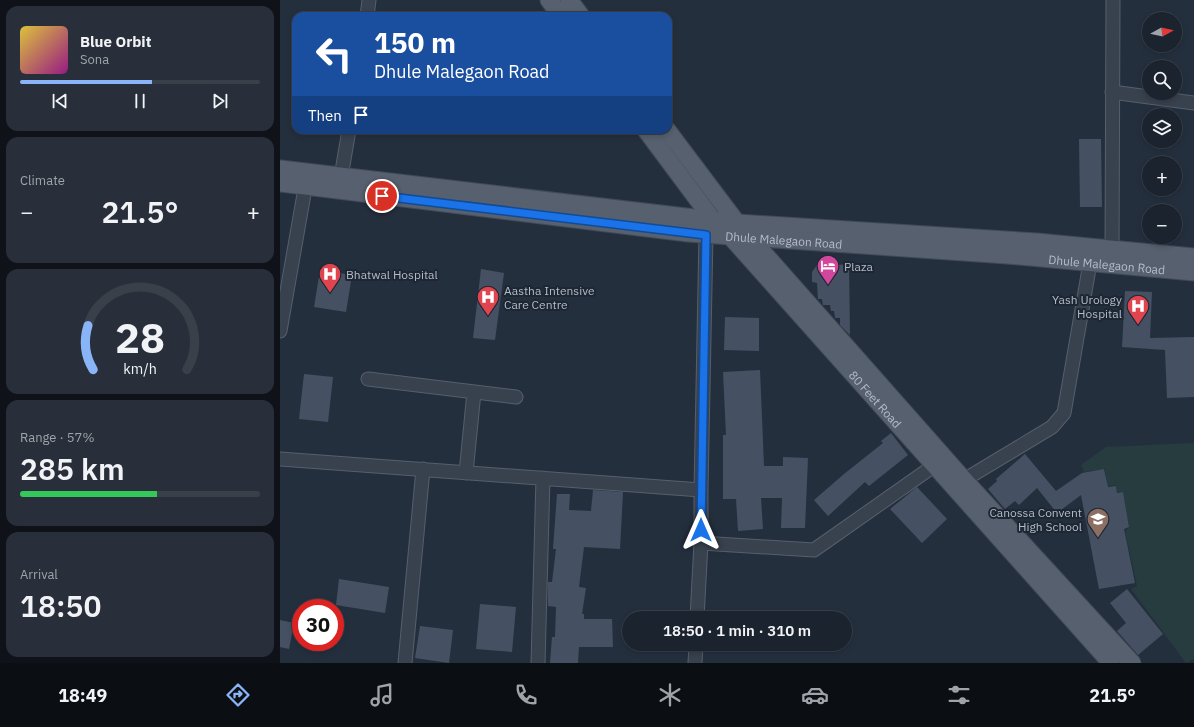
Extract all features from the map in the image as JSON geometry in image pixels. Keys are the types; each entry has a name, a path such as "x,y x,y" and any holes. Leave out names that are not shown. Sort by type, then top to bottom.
{"main road":[{"path":"549,0 558,12"},
{"path":"569,0 578,12"},
{"path":"649,134 709,228"},
{"name":"80 Feet Road","path":"670,134 734,230 935,465 1111,663"},
{"path":"280,169 307,179 341,177 709,228"},
{"name":"Dhule Malegaon Road","path":"280,183 307,179 734,230 751,239 1007,255 1090,263 1112,257 1194,272"},
{"path":"734,230 1036,242 1112,257 1194,257"},
{"name":"80 Feet Road","path":"751,239 964,480 1132,663"}],"street":[{"path":"367,12 369,0"},
{"path":"1112,257 1113,0"},
{"path":"1112,92 1194,103"},
{"path":"341,177 348,134"},
{"path":"280,331 307,179"},
{"path":"697,611 701,543 701,490 709,228"},
{"path":"964,480 1052,427 1064,413 1090,263"},
{"path":"368,380 516,397"},
{"path":"466,473 474,392"},
{"path":"280,459 701,490"},
{"path":"701,543 814,550 935,465"},
{"path":"405,663 423,470"},
{"path":"538,663 543,478"},
{"path":"695,663 696,651"}],"green space":[{"path":"1194,443 1194,659 1186,663 1131,589 1137,586 1125,532 1129,527 1123,492 1117,492 1116,485 1101,487 1101,484 1107,483 1105,469 1084,472 1081,465 1106,447"}],"building":[{"path":"1079,139 1101,139 1102,207 1080,207"},
{"path":"821,259 823,266 849,264 850,335 840,325 840,318 835,318 834,311 831,311 830,305 823,305 822,299 818,299 817,283 812,282 812,272"},
{"path":"481,269 504,273 495,340 473,338"},
{"path":"320,270 352,275 346,312 314,307"},
{"path":"1125,291 1152,292 1150,338 1194,337 1194,397 1167,398 1165,350 1122,347"},
{"path":"725,317 759,318 759,351 724,350"},
{"path":"760,370 764,466 783,466 783,457 808,458 805,528 781,528 782,498 761,498 763,529 738,531 736,499 723,499 723,435 726,435 723,372"},
{"path":"304,374 333,377 328,422 299,419"},
{"path":"891,433 908,455 869,486 865,482 828,516 814,500 883,443 881,441"},
{"path":"1025,454 1056,491 1082,473 1104,469 1108,487 1116,486 1117,493 1123,492 1129,527 1124,529 1135,583 1099,589 1081,495 1057,513 1037,488 1019,505 1015,501 1005,509 988,489 997,481 996,479"},
{"path":"917,487 947,519 922,543 890,509"},
{"path":"593,490 623,492 620,549 584,547 579,587 586,588 582,614 584,614 584,619 612,619 613,647 579,647 578,663 550,663 552,637 555,637 556,607 548,606 548,582 552,582 556,549 553,549 557,494 570,494 569,510 591,511"},
{"path":"339,579 389,587 385,613 344,606 344,599 337,599"},
{"path":"1127,589 1163,634 1138,655 1117,631 1126,623 1110,603"},
{"path":"480,604 516,607 512,652 476,649"},
{"path":"280,620 292,623 292,633 289,649 280,647"},
{"path":"420,626 453,630 449,663 415,658"}],"place":[{"name":"Plaza","path":"828,286"},
{"name":"Bhatwal Hospital","path":"330,294"},
{"name":"Aastha Intensive Care Centre","path":"488,316"},
{"name":"Yash Urology Hospital","path":"1138,326"},
{"name":"Canossa Convent High School","path":"1098,538"}],"route":[{"path":"382,196 706,235 701,530"}]}
